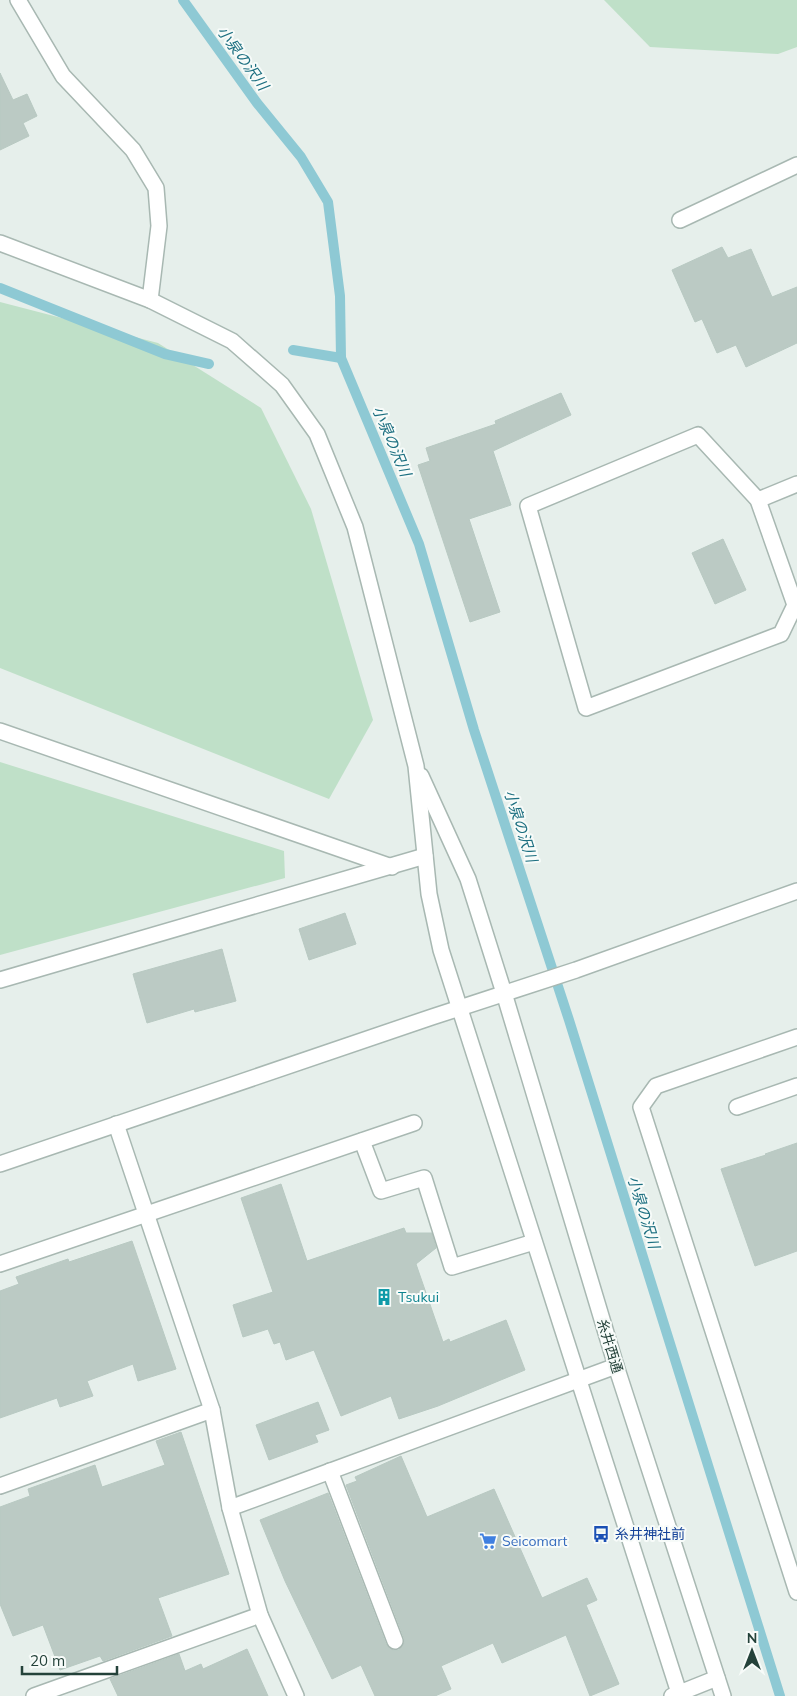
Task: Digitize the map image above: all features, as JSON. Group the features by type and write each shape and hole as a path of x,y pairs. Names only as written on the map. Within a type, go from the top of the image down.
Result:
{"street":[{"path":"18,0 63,76 133,150 156,188 159,226 150,300"},
{"path":"680,220 797,165"},
{"path":"0,243 150,300 232,341 282,385 316,434 355,527 416,766 429,894 441,950 579,1379 677,1695 716,1678"},
{"path":"698,435 758,500 795,605 781,634 586,708 528,506 698,435"},
{"path":"758,500 797,484"},
{"path":"0,731 392,866"},
{"name":"糸井西通","path":"416,766 468,879 616,1366 723,1696"},
{"path":"0,980 425,856"},
{"path":"0,1164 576,970 797,891"},
{"path":"797,1037 656,1086 641,1107 797,1592"},
{"path":"737,1107 797,1086"},
{"path":"0,1264 414,1123"},
{"path":"116,1124 212,1410 230,1508 260,1615 296,1696"},
{"path":"362,1141 381,1191 424,1178 452,1267 534,1242"},
{"path":"230,1508 616,1366"},
{"path":"0,1486 212,1410"},
{"path":"330,1471 395,1640"},
{"path":"34,1696 260,1615"}],"green space":[{"path":"604,0 797,0 797,47 778,54 650,47"},
{"path":"0,302 158,343 261,408 311,509 373,720 329,799 0,668"},
{"path":"0,762 284,851 285,878 0,955"}],"building":[{"path":"0,73 13,100 27,94 37,116 23,123 29,136 0,150"},
{"path":"722,247 728,258 751,249 772,297 797,287 797,343 746,367 736,345 717,353 702,319 695,322 672,270"},
{"path":"561,393 571,415 493,451 511,505 469,519 500,612 470,622 418,465 430,461 426,448 496,424 495,421"},
{"path":"723,539 746,590 715,604 692,553"},
{"path":"345,913 356,944 309,960 299,929"},
{"path":"222,949 236,1001 195,1012 194,1009 147,1023 133,974"},
{"path":"797,1143 797,1251 755,1266 721,1169"},
{"path":"281,1184 307,1261 404,1228 406,1233 432,1233 436,1248 416,1264 443,1342 449,1339 450,1342 506,1320 525,1370 438,1406 399,1419 391,1396 341,1416 314,1350 286,1360 280,1342 274,1344 268,1329 243,1337 233,1305 273,1292 241,1198"},
{"path":"132,1241 176,1369 138,1381 133,1364 87,1381 93,1396 60,1407 57,1398 0,1418 0,1291 19,1284 16,1277 68,1259 69,1262"},
{"path":"318,1402 329,1430 315,1435 318,1442 269,1460 256,1425"},
{"path":"181,1432 229,1574 158,1598 172,1636 103,1661 100,1656 60,1670 43,1625 13,1636 0,1604 0,1507 30,1496 28,1489 95,1465 102,1487 165,1465 156,1441"},
{"path":"401,1456 427,1517 494,1489 542,1598 587,1578 597,1600 586,1605 619,1684 590,1696 566,1635 502,1663 493,1643 441,1666 451,1689 435,1696 375,1696 361,1665 332,1679 285,1581 260,1520 328,1493 386,1644 393,1650 399,1650 404,1643 404,1638 346,1485 357,1481 355,1477"},
{"path":"247,1649 268,1696 118,1696 110,1679 179,1654 185,1671 201,1664 203,1669"}],"waterway":[{"name":"小泉の沢川","path":"183,0 257,103 301,157 328,202 340,296 341,358 419,544 474,730 569,1020 780,1696"},
{"path":"0,288 165,354 209,364"},
{"path":"293,350 341,358"}],"place":[{"name":"Tsukui","path":"384,1297"},
{"name":"糸井神社前","path":"601,1534"},
{"name":"Seicomart","path":"488,1541"}]}
